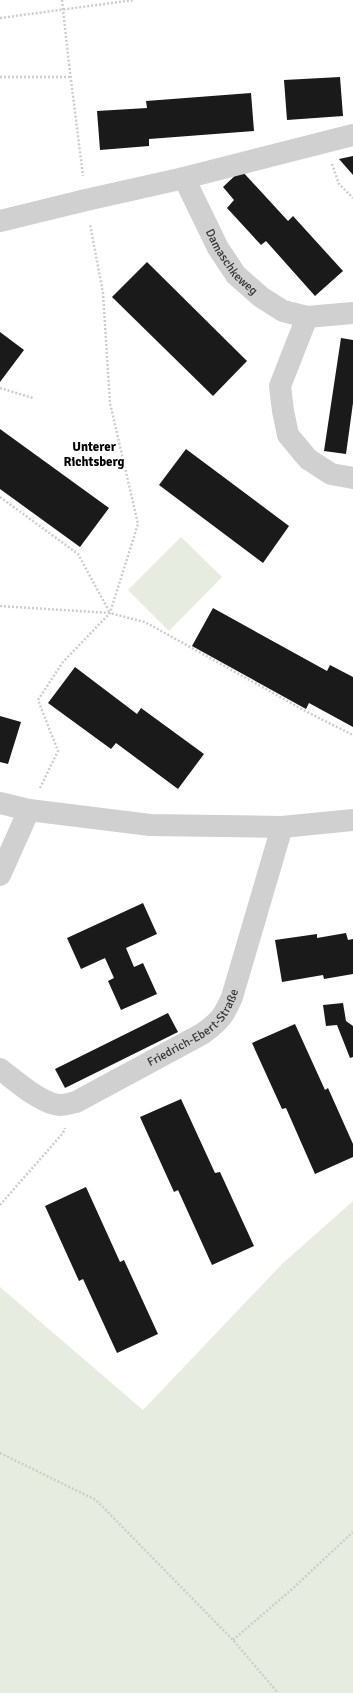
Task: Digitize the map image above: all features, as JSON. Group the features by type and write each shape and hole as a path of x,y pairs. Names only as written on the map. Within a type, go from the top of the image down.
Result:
{"street":[{"path":"0,221 184,178 353,135"},
{"name":"Damaschkeweg","path":"184,178 218,248 236,275 261,297 282,311 307,317"},
{"path":"353,313 307,317 280,386 288,435 308,459 331,474 353,478"},
{"path":"0,803 29,810 150,825 282,827 353,820"},
{"path":"0,875 29,810"},
{"name":"Friedrich-Ebert-Straße","path":"0,1069 49,1102 60,1105 76,1102 202,1034 217,1023 226,1011 232,996 282,827"}],"path":[{"path":"29,810 58,751 38,700 63,662 110,613 138,524 110,403 103,294 86,200 70,77 62,0"},
{"path":"0,18 134,0"},
{"path":"0,77 70,77"},
{"path":"326,142 339,184 353,198"},
{"path":"0,388 33,398"},
{"path":"0,497 78,554 110,613"},
{"path":"0,606 110,613 145,622 308,713 353,735"},
{"path":"0,1205 63,1133 76,1102"},
{"path":"0,1453 96,1500 233,1640 278,1693"},
{"path":"233,1640 291,1590 353,1532"}],"shaded area":[{"path":"181,537 222,577 169,631 128,590"},
{"path":"353,1201 353,1693 0,1693 0,1287 143,1410 282,1264"}],"building":[{"path":"340,77 343,116 287,120 284,80"},
{"path":"251,93 254,131 149,139 149,146 100,150 97,111 147,108 146,101"},
{"path":"353,156 353,175 339,159"},
{"path":"241,170 288,221 293,216 343,271 315,296 266,241 261,245 227,208 234,200 223,187"},
{"path":"147,262 247,361 213,396 112,297"},
{"path":"0,332 24,350 0,382"},
{"path":"341,338 353,340 353,403 346,454 324,451"},
{"path":"0,429 109,508 80,547 0,489"},
{"path":"186,449 289,526 263,563 159,485"},
{"path":"213,608 327,671 330,665 353,677 353,727 309,703 306,709 192,646"},
{"path":"75,667 137,714 141,708 204,754 178,789 116,743 111,749 48,703"},
{"path":"0,716 21,722 8,764 0,762"},
{"path":"143,903 157,934 126,948 134,967 143,963 157,994 121,1010 108,981 114,978 105,958 81,969 67,938"},
{"path":"346,933 348,940 353,939 353,974 324,979 323,975 282,982 275,940 317,934 317,938"},
{"path":"343,1003 346,1021 353,1026 353,1057 350,1058 337,1025 326,1026 323,1005"},
{"path":"168,1013 178,1032 65,1088 55,1069"},
{"path":"295,1024 325,1090 328,1088 353,1144 353,1157 315,1174 286,1108 282,1109 252,1043"},
{"path":"181,1099 215,1173 220,1172 254,1246 212,1265 178,1190 174,1192 140,1117"},
{"path":"86,1187 120,1262 124,1260 158,1334 117,1353 83,1279 79,1281 45,1206"}],"district":[{"name":"Unterer Richtsberg","path":"94,454"}]}
